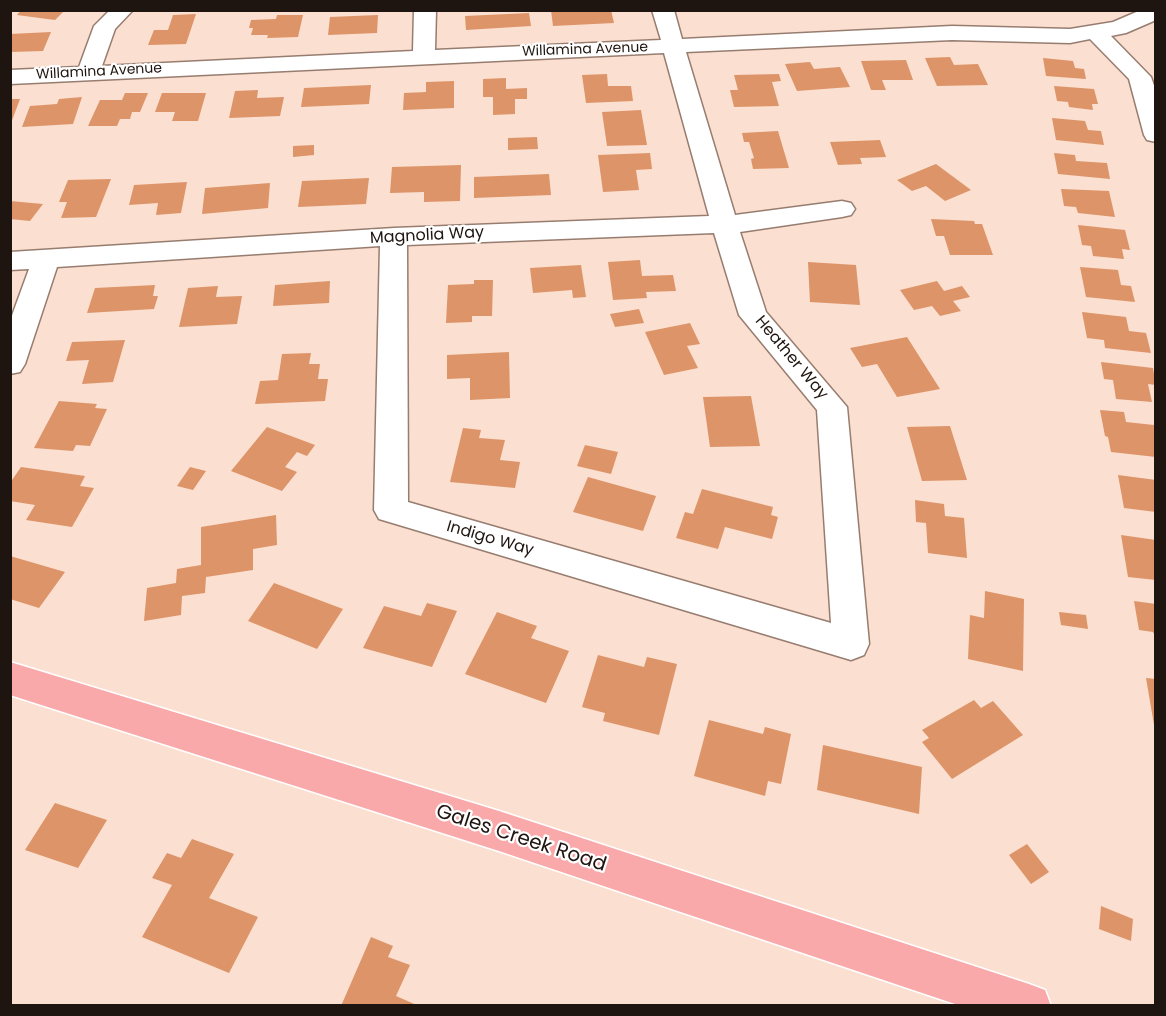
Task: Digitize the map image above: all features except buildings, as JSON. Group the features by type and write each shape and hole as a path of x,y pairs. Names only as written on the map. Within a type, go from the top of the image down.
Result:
{"main road":[{"name":"Gales Creek Road","path":"10,678 499,831 1029,1005"}],"street":[{"path":"88,73 105,26 123,10"},
{"path":"424,10 424,56"},
{"name":"Heather Way","path":"663,10 724,224 753,315 832,407 851,644"},
{"name":"Willamina Avenue","path":"10,77 952,33 1035,36 1096,33 1118,28 1155,12"},
{"path":"1096,33 1140,77 1155,135"},
{"name":"Magnolia Way","path":"10,261 394,237 748,223 842,209"},
{"name":"Indigo Way","path":"394,237 391,510 851,644"},
{"path":"10,364 46,260"}]}
